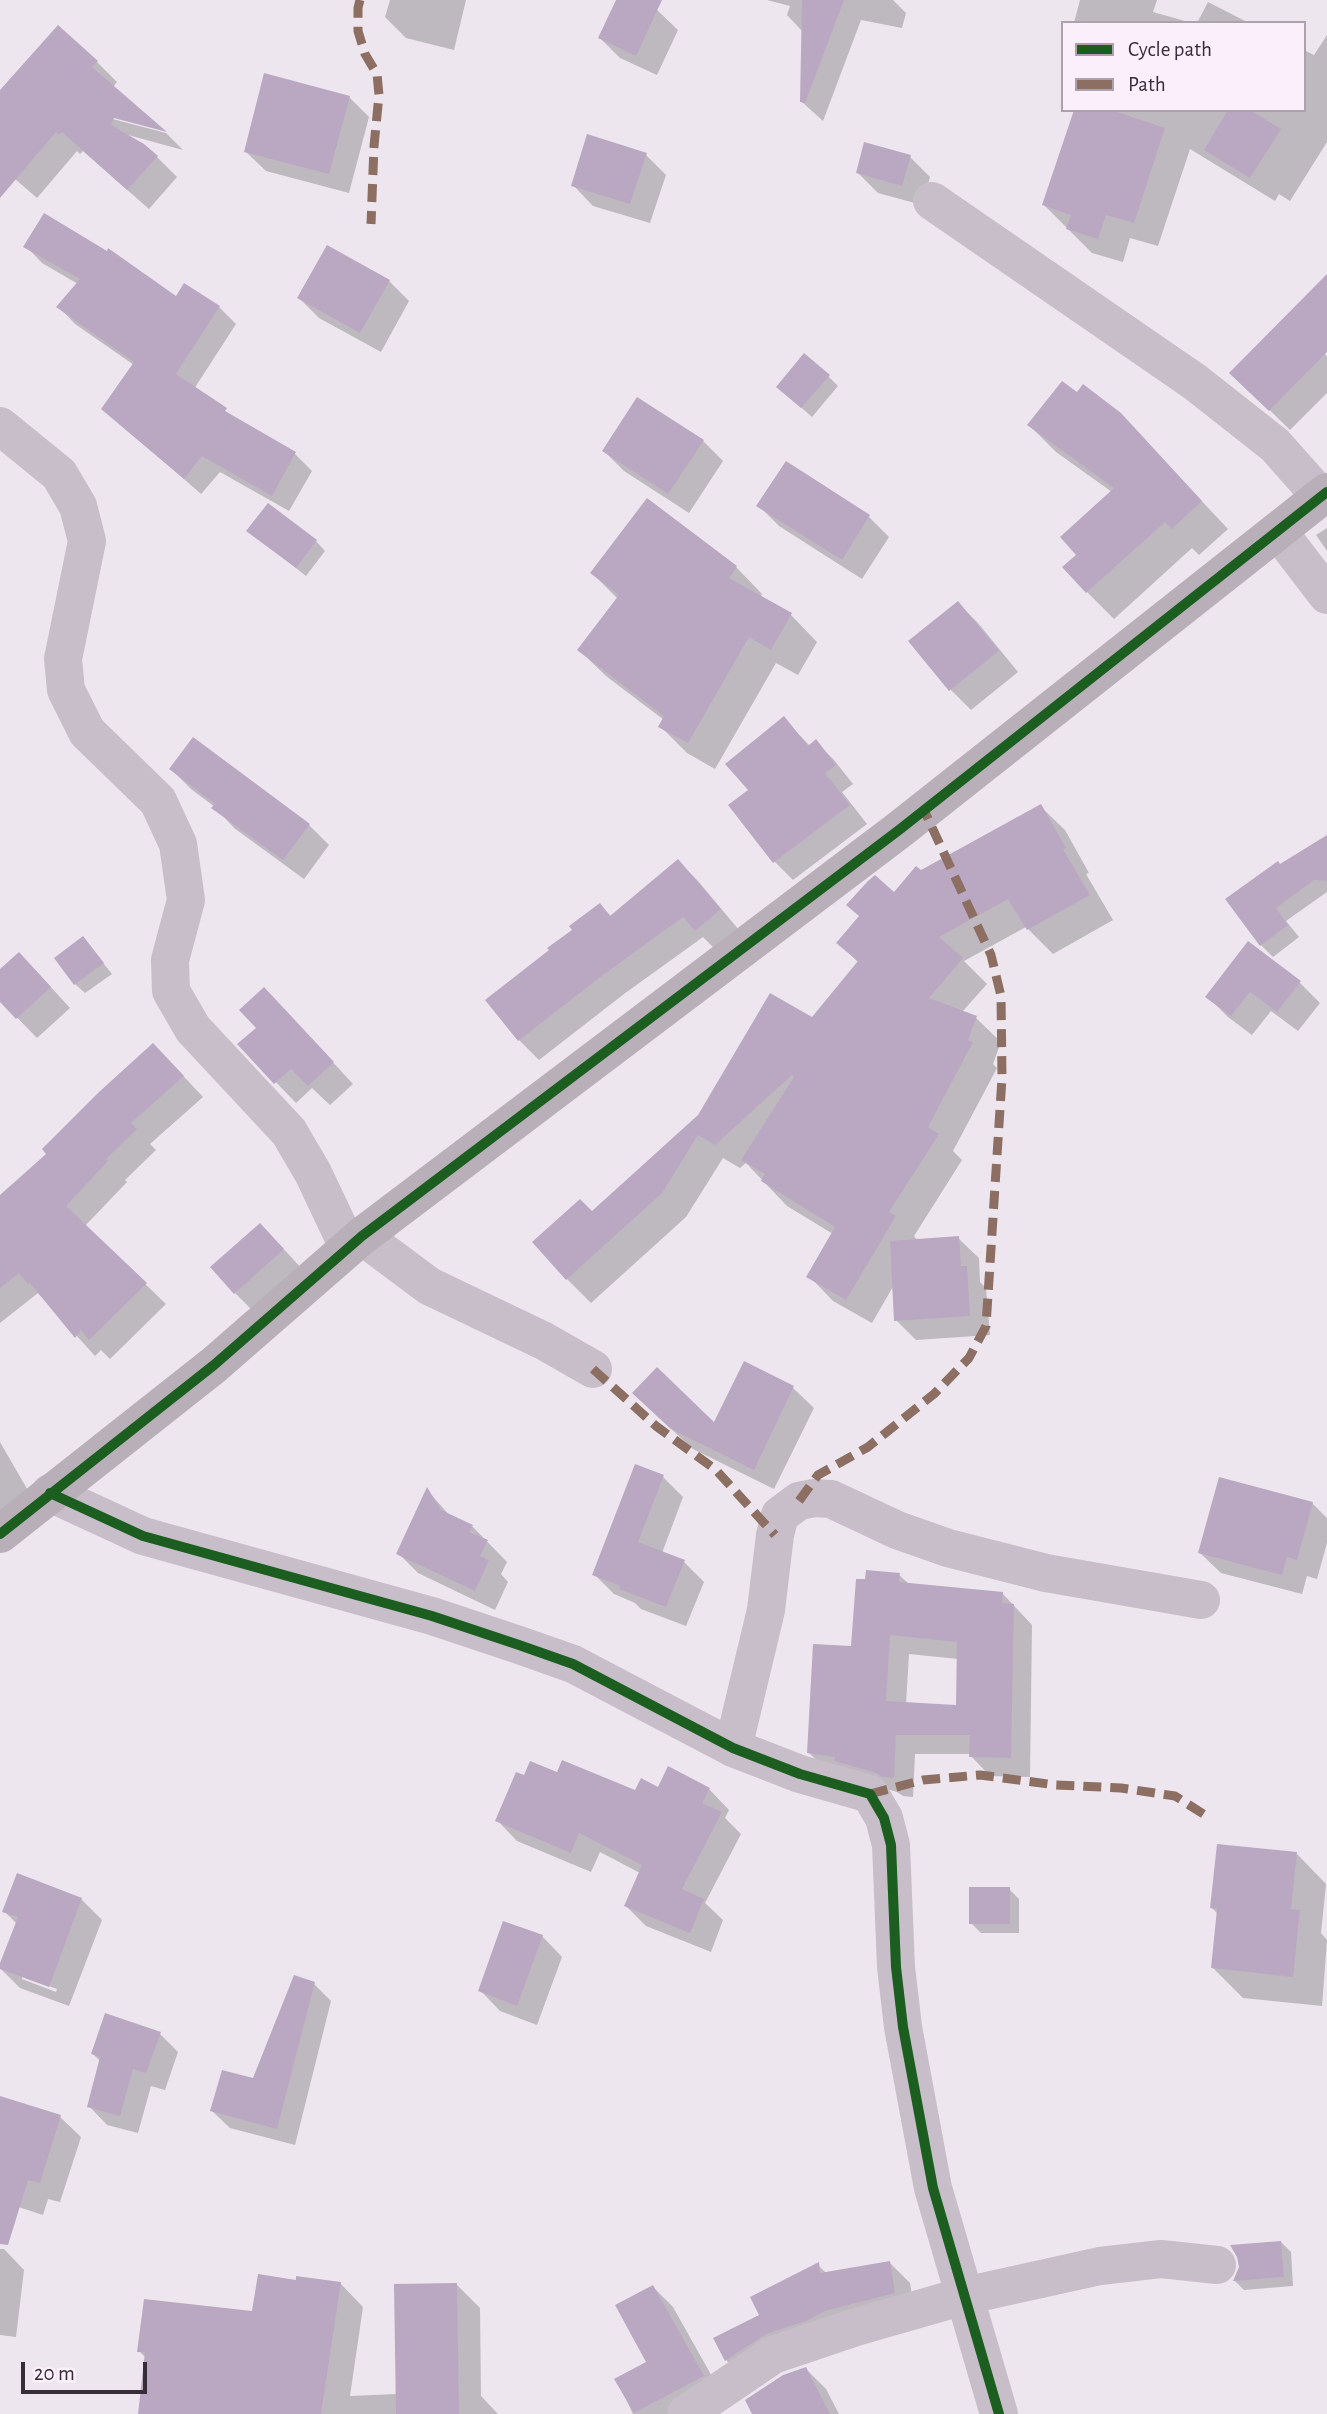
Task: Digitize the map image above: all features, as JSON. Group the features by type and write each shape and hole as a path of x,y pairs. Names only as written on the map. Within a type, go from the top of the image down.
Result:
{"street":[{"path":"0,1534 214,1365 355,1242 899,830 1324,495 1275,445 1195,383 932,201"},
{"path":"0,426 58,474 78,506 87,541 63,659 66,690 87,732 158,801 178,844 186,900 170,960 171,991 193,1029 289,1132 355,1242 429,1286 544,1341 593,1369"},
{"path":"1279,531 1327,596"},
{"path":"50,1493 143,1536 432,1616 573,1664 733,1748 800,1774 870,1794 884,1818 891,1845 903,2027 933,2188 999,2414"},
{"path":"733,1748 766,1610 780,1515 799,1501 831,1499 897,1531 948,1548 1046,1573 1201,1600"},
{"path":"686,2414 773,2355 856,2327 964,2296 1100,2266 1161,2259 1217,2265"}],"building":[{"path":"616,0 662,0 636,56 598,38"},
{"path":"802,0 844,0 805,103 800,102"},
{"path":"58,25 98,61 92,67 167,132 114,118 111,125 144,144 158,156 127,190 62,132 59,135 56,132 0,198 0,90"},
{"path":"264,73 350,96 329,174 244,152"},
{"path":"1073,112 1117,112 1165,128 1134,223 1106,215 1098,239 1066,229 1071,215 1042,205"},
{"path":"1227,112 1253,112 1281,129 1250,178 1204,150"},
{"path":"587,134 647,153 630,204 571,186"},
{"path":"864,142 911,155 902,186 856,173"},
{"path":"44,213 107,251 108,248 176,296 184,283 220,306 176,374 227,408 225,411 296,452 272,496 202,456 184,479 101,409 134,362 56,307 80,279 23,247"},
{"path":"327,245 390,280 360,333 297,298"},
{"path":"1327,274 1327,352 1269,411 1229,373"},
{"path":"804,353 830,375 801,408 776,387"},
{"path":"1062,381 1077,392 1083,384 1121,413 1202,501 1172,529 1165,522 1086,593 1062,567 1076,555 1060,537 1114,488 1027,425"},
{"path":"637,397 704,440 668,494 602,451"},
{"path":"786,461 870,515 842,560 756,506"},
{"path":"647,498 737,566 729,578 792,613 771,650 749,637 688,743 658,727 664,716 577,650 619,595 590,573"},
{"path":"268,503 317,540 296,568 246,531"},
{"path":"958,601 999,651 949,691 908,641"},
{"path":"784,716 808,746 816,739 836,765 825,773 850,805 773,863 728,805 748,790 725,764"},
{"path":"193,737 310,824 283,860 211,808 215,804 169,769"},
{"path":"1041,804 1090,895 1027,930 1008,899 939,937 963,958 929,998 977,1016 968,1040 973,1042 928,1127 939,1134 889,1212 896,1216 846,1300 806,1277 835,1227 761,1181 765,1174 741,1160 794,1077 792,1075 715,1145 698,1135 662,1193 566,1280 532,1242 580,1199 592,1211 698,1115 770,993 812,1017 858,961 836,943 859,916 846,905 868,881 875,875 894,892 916,866 921,870"},
{"path":"1327,835 1327,881 1314,880 1276,908 1288,925 1260,946 1225,899 1278,861 1280,864"},
{"path":"678,859 721,909 695,931 683,917 518,1041 485,1000 549,950 547,948 572,930 569,926 600,903 610,916"},
{"path":"83,936 104,963 74,985 54,958"},
{"path":"1248,941 1301,981 1277,1012 1250,992 1231,1016 1205,997"},
{"path":"19,952 51,987 16,1019 0,1002 0,969"},
{"path":"264,987 334,1062 308,1086 291,1069 274,1084 237,1044 256,1028 239,1010"},
{"path":"153,1043 184,1076 131,1123 137,1129 106,1159 108,1161 66,1206 147,1283 89,1340 81,1330 75,1338 19,1273 0,1288 0,1195 46,1154 42,1149"},
{"path":"260,1223 284,1249 234,1294 210,1267"},
{"path":"959,1236 961,1266 967,1266 970,1316 894,1321 890,1241"},
{"path":"744,1361 794,1386 754,1470 671,1429 632,1393 657,1367 714,1422"},
{"path":"635,1464 664,1475 638,1542 685,1560 666,1607 619,1589 620,1586 592,1575"},
{"path":"1219,1477 1313,1502 1297,1560 1287,1557 1282,1575 1198,1553"},
{"path":"427,1487 441,1510 473,1525 469,1532 488,1540 480,1556 489,1560 475,1591 396,1554"},
{"path":"866,1570 900,1573 899,1582 1003,1592 1002,1603 1014,1604 1011,1758 969,1757 970,1735 896,1735 894,1778 882,1777 834,1761 835,1757 807,1753 813,1644 851,1646 856,1579 865,1579","holes":["890,1635 957,1642 956,1705 886,1701"]},
{"path":"562,1760 635,1790 641,1778 658,1787 668,1766 710,1788 702,1803 722,1812 682,1889 704,1899 690,1933 624,1906 642,1865 579,1833 571,1853 495,1821 516,1772 524,1775 530,1761 557,1772"},
{"path":"1217,1844 1297,1852 1291,1909 1300,1910 1293,1977 1211,1968 1217,1909 1210,1908"},
{"path":"17,1873 82,1898 49,1987 0,1969 18,1917 2,1912"},
{"path":"969,1887 1010,1887 1010,1924 969,1924"},
{"path":"503,1921 543,1935 517,2006 478,1991"},
{"path":"294,1975 315,1982 277,2129 210,2111 222,2070 253,2078"},
{"path":"105,2013 161,2032 146,2073 133,2069 120,2116 87,2107 100,2057 91,2054"},
{"path":"0,2096 61,2115 40,2183 28,2180 8,2245 0,2244"},
{"path":"1281,2241 1284,2277 1233,2281 1239,2267 1230,2245"},
{"path":"890,2261 895,2293 825,2311 806,2321 766,2334 725,2361 713,2338 759,2315 750,2297 819,2262 820,2273"},
{"path":"258,2274 296,2280 296,2276 341,2282 321,2414 138,2414 145,2352 137,2352 144,2299 252,2311"},
{"path":"457,2283 459,2414 396,2414 394,2284"},
{"path":"653,2285 704,2376 634,2413 614,2379 646,2362 615,2305"},
{"path":"806,2367 830,2414 752,2414 745,2400 783,2375"}],"marked path":[{"path":"360,0 358,31 365,54 377,74 379,95 371,224"},
{"path":"799,1501 818,1475 868,1447 934,1394 969,1358 986,1326 1002,1078 1001,996 991,955 924,810"},
{"path":"593,1369 656,1426 716,1470 775,1535"},
{"path":"870,1794 923,1780 980,1775 1056,1785 1121,1788 1175,1796 1208,1817"}],"cycle path":[{"path":"0,1534 214,1365 362,1236 899,830 1327,492"},
{"path":"50,1493 143,1536 432,1616 573,1664 733,1748 800,1774 870,1794 884,1818 891,1845 896,1967 903,2027 933,2188 999,2414"}]}
